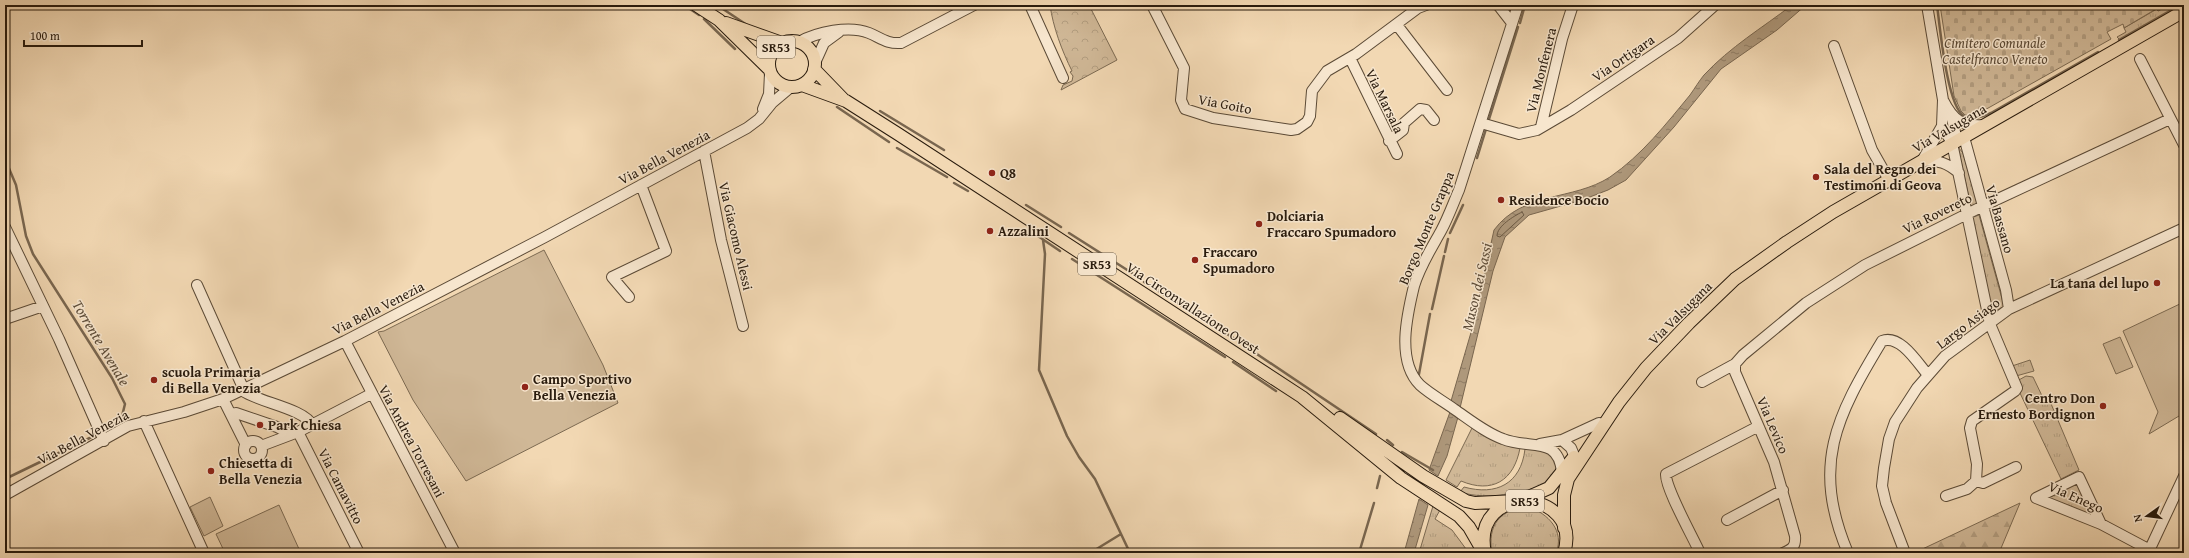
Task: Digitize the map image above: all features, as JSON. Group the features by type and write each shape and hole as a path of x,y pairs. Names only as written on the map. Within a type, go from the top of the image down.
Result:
{"main road":[{"name":"Via Circonvallazione Ovest","path":"696,5 719,20 770,71 778,83 796,86 846,102 1302,397 1343,420 1443,489 1466,501 1476,503 1531,501 1545,506 1557,515 1573,553"},
{"name":"Via Valsugana","path":"1518,501 1549,488 1599,423 1671,341 1735,279 1787,242 1889,180 2184,11"},
{"name":"Via Circonvallazione Ovest","path":"719,20 782,43 790,41 800,42 809,48 815,66 846,102"},
{"name":"SR53","path":"770,71 771,54 782,43"},
{"path":"796,86 808,81 815,66"},
{"name":"Via Circonvallazione Ovest","path":"1302,397 1391,470 1459,516 1469,527 1485,553"},
{"name":"Via Valsugana","path":"1565,533 1565,488 1572,473 1619,402"},
{"name":"Via Circonvallazione Ovest","path":"1485,553 1484,538 1489,521 1500,508 1518,501"},
{"path":"1564,553 1565,533"}],"street":[{"path":"800,42 826,31 865,32 887,43 901,43 974,5"},
{"name":"Via Goito","path":"1152,5 1183,65 1181,100 1183,107 1188,111 1243,123 1291,130 1297,129 1307,122 1310,116 1314,87 1332,68"},
{"name":"Via Marsala","path":"1332,68 1350,58 1397,25 1418,8 1426,5"},
{"path":"1498,5 1512,23"},
{"name":"Borgo Monte Grappa","path":"1518,5 1481,123 1453,204 1419,273 1411,302 1407,329 1406,357 1411,372 1419,384 1462,415 1504,440 1549,448 1559,457 1562,472"},
{"name":"Via Monfenera","path":"1481,123 1519,134 1541,128 1562,39 1573,5"},
{"name":"Via Ortigara","path":"1541,128 1571,110 1678,38 1716,5"},
{"path":"1927,5 1943,100 1942,126 1922,161 1942,161 1948,164 1959,174"},
{"path":"1029,7 1063,78"},
{"path":"1397,25 1447,90"},
{"path":"815,66 824,43 839,32"},
{"path":"1834,46 1872,150 1889,180"},
{"name":"Via Marsala","path":"1350,58 1389,141 1397,154"},
{"path":"2140,59 2184,145"},
{"name":"Via Bella Venezia","path":"755,122 767,102 770,71"},
{"name":"Via Bella Venezia","path":"5,495 128,426 184,412 223,399 344,341 704,151 755,122 772,103 796,86"},
{"path":"1943,100 1951,114 1958,140"},
{"path":"1389,141 1403,130 1404,123 1420,109 1426,110 1434,120"},
{"path":"1951,114 1963,124 1974,126 1985,125"},
{"name":"Via Rovereto","path":"1702,382 1735,368 1742,355 1776,326 1840,279 1966,214 2170,119"},
{"path":"1942,126 1958,140"},
{"name":"Via Bassano","path":"1958,140 1959,174 1966,214 1990,324 2017,388 2015,391 1970,423 1977,464 1976,481"},
{"name":"Via Bassano","path":"1958,140 1982,207 2006,290 2009,309"},
{"name":"Via Giacomo Alessi","path":"704,151 722,240 743,326"},
{"path":"629,297 612,277 666,251 641,185"},
{"path":"5,227 43,306 103,439"},
{"name":"Largo Asiago","path":"1905,553 1886,503 1882,486 1884,468 1888,439 1895,422 1909,398 1928,375 1946,356 2009,309 2184,228"},
{"path":"197,285 244,390 251,396 305,416 312,425"},
{"path":"5,319 43,306"},
{"path":"1848,553 1838,530 1830,485 1834,437 1842,412 1855,385 1882,341 1889,338 1897,341 1928,375"},
{"name":"Via Andrea Torresani","path":"344,341 455,553"},
{"name":"Via Levico","path":"1735,368 1758,427 1774,462 1783,490 1796,543 1793,548 1783,553"},
{"path":"261,446 298,432 372,394"},
{"path":"223,399 246,445 244,453 252,460 258,458 262,454 261,446"},
{"path":"231,415 236,413 277,427 286,432 287,436"},
{"path":"144,421 204,553"},
{"path":"1532,445 1562,440 1599,423"},
{"path":"1700,553 1665,479 1666,474 1758,427"},
{"name":"Via Camavitto","path":"298,432 359,553"},
{"path":"1562,440 1571,448 1575,455 1575,461 1566,475 1565,488"},
{"path":"246,445 252,441 261,446"},
{"path":"1946,496 1966,489 1976,481 1983,483 2016,467"},
{"path":"2149,551 2184,476"},
{"name":"Via Enego","path":"2101,524 2079,477 2036,498 2101,524 2149,551"},
{"path":"1727,520 1783,490"}],"green space":[{"path":"1050,5 1089,5 1117,60 1061,90 1063,85 1072,81 1073,76 1070,72 1072,71 1058,39"},
{"name":"Cimitero Comunale Castelfranco Veneto","path":"1940,5 2169,5 2158,11 2156,9 2124,28 2123,24 2107,32 2111,39 1974,116 1965,115 1961,111 1954,96"},
{"path":"2169,5 2184,6 2122,42 2117,37 2126,32 2124,28 2157,9 2158,11"},
{"path":"1958,147 1963,153 1977,203 1971,207"},
{"path":"1979,215 2004,306 1991,314 1971,218"},
{"path":"544,250 603,365 618,403 466,481 413,400 378,332 384,331"},
{"path":"2184,302 2184,413 2149,434 2158,412 2123,331"},
{"path":"2120,337 2133,367 2116,374 2103,344"},
{"path":"2030,360 2034,371 2016,376 2012,366"},
{"path":"2026,376 2033,377 2044,400 2049,399 2079,470 2061,479 2019,391 2017,381"},
{"path":"1473,426 1493,440 1520,448 1513,469 1500,482 1482,486 1472,485 1461,481 1457,487 1446,480"},
{"path":"1525,449 1542,450 1553,455 1558,466 1549,483 1517,493 1505,495 1482,496 1460,492 1464,487 1486,490 1505,484 1512,479 1518,471 1523,461"},
{"path":"2077,483 2094,518 2048,498 2049,496"},
{"path":"210,497 223,526 204,536 190,507"},
{"path":"2020,503 1999,553 1914,553"},
{"path":"279,505 299,549 291,553 225,553 216,534"},
{"path":"1433,506 1440,510 1435,519 1452,530 1469,553 1419,553"},
{"path":"1528,507 1548,518 1553,524 1558,537 1556,553 1492,553 1492,534 1498,520 1510,511"}],"water":[{"path":"1792,5 1806,5 1777,30 1721,69 1674,127 1626,180 1608,190 1582,200 1529,215 1505,237 1493,271 1460,408 1451,401 1472,329 1494,230 1506,218 1519,209 1534,202 1596,185 1622,168 1653,139 1690,95 1704,75 1724,55"},
{"path":"1450,412 1458,417 1447,456 1438,476 1429,470"},
{"path":"1419,499 1428,505 1414,553 1404,553"}],"waterway":[{"path":"684,5 699,15"},
{"path":"717,5 747,25"},
{"path":"1520,23 1525,5"},
{"path":"1937,5 1945,65 1953,98 1958,109 1964,116 1967,117 1978,118 1991,113 2098,52"},
{"path":"2119,40 2180,5"},
{"path":"704,19 735,49"},
{"path":"1489,119 1518,27"},
{"path":"837,107 889,142"},
{"path":"880,111 944,150"},
{"path":"1477,158 1486,129"},
{"path":"897,148 947,177"},
{"name":"Torrente Avenale","path":"5,159 16,185 26,236 33,254 112,378 125,404 121,420 102,431"},
{"path":"954,183 968,191"},
{"path":"1026,205 1061,227"},
{"path":"1450,233 1463,205"},
{"path":"1032,232 1060,251"},
{"path":"1069,233 1132,273"},
{"path":"1445,252 1448,239"},
{"path":"1043,240 1045,254 1039,370 1067,436 1079,457 1095,479 1130,553"},
{"path":"1432,309 1444,256"},
{"path":"1072,259 1225,357"},
{"path":"1144,282 1235,339"},
{"path":"1419,374 1430,314"},
{"path":"1245,346 1376,434"},
{"path":"1233,362 1276,391"},
{"name":"Torrente Avenale","path":"5,479 98,434"},
{"path":"1387,440 1393,445"},
{"path":"1402,452 1433,470"},
{"path":"1377,488 1380,476"},
{"path":"1359,553 1374,503"},
{"path":"1090,553 1121,534"}],"place":[{"name":"Q8","path":"992,173"},
{"name":"Sala del Regno dei Testimoni di Geova","path":"1816,177"},
{"name":"Residence Bocio","path":"1501,200"},
{"name":"Dolciaria Fraccaro Spumadoro","path":"1259,224"},
{"name":"Azzalini","path":"990,231"},
{"name":"Fraccaro Spumadoro","path":"1195,260"},
{"name":"La tana del lupo","path":"2157,283"},
{"name":"scuola Primaria di Bella Venezia","path":"154,380"},
{"name":"Campo Sportivo Bella Venezia","path":"525,387"},
{"name":"Centro Don Ernesto Bordignon","path":"2103,406"},
{"name":"Park Chiesa","path":"260,425"},
{"name":"Chiesetta di Bella Venezia","path":"211,471"}],"water label":[{"name":"Muson dei Sassi","path":"1477,287"}]}
